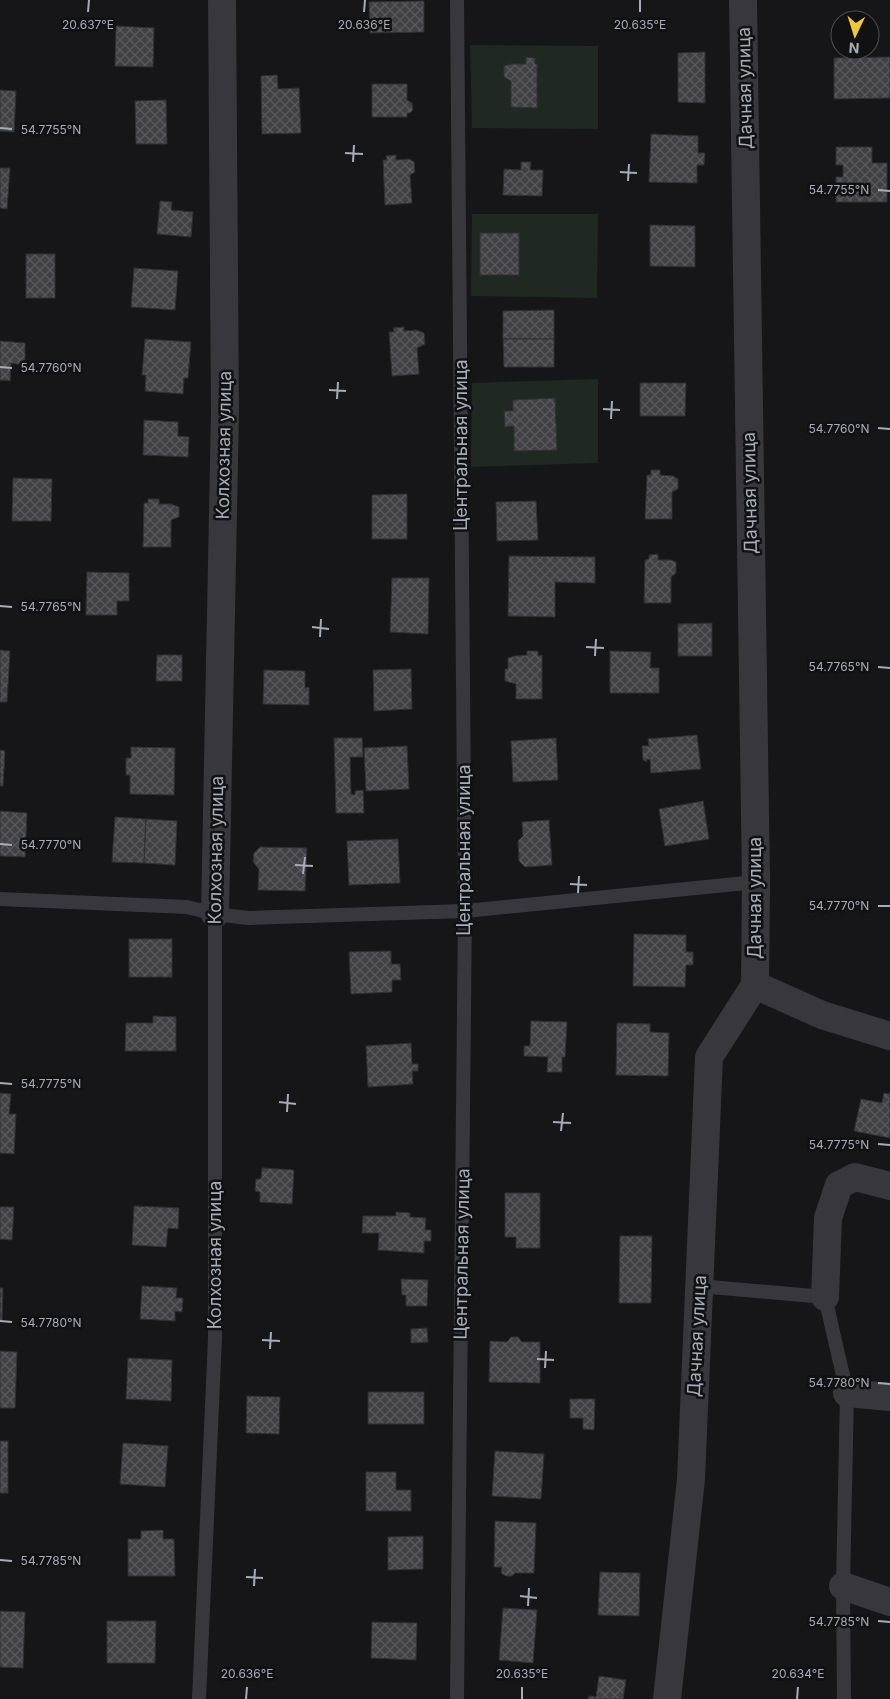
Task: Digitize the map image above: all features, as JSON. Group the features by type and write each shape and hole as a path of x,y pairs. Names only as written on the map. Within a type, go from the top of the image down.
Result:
{"street":[{"name":"Колхозная улица","path":"215,914 225,411 222,0"},
{"name":"Дачная улица","path":"667,1699 690,1479 709,1056 755,985 756,882 743,0"},
{"path":"755,985 822,1015 890,1036"},
{"path":"825,1296 828,1218 839,1185 855,1177 890,1186"},
{"path":"847,1393 890,1397"},
{"path":"842,1586 890,1602"}],"lane":[{"name":"Центральная улица","path":"457,0 465,911 457,1699"},
{"path":"0,898 187,907 215,914 248,918 465,911 756,882"},
{"name":"Колхозная улица","path":"199,1699 215,1338 215,914"},
{"path":"699,1286 825,1296 847,1393 842,1586 844,1699"}],"shaded area":[{"path":"470,45 598,46 598,129 472,128"},
{"path":"472,214 598,214 597,298 471,296"},
{"path":"598,379 598,463 471,467 472,383"}],"building":[{"path":"424,1 424,32 370,33 369,2"},
{"path":"116,26 154,28 153,67 115,66"},
{"path":"705,52 705,103 678,102 678,53"},
{"path":"526,57 535,58 535,64 537,64 537,108 511,107 511,81 504,77 504,66 526,64"},
{"path":"880,57 890,57 890,98 834,99 834,60 880,60"},
{"path":"277,75 278,89 299,88 301,133 262,134 261,76"},
{"path":"372,84 407,84 407,100 412,103 413,110 407,113 407,117 372,117"},
{"path":"0,90 16,91 14,132 0,131"},
{"path":"166,100 167,144 136,144 135,101"},
{"path":"651,134 698,136 698,153 705,153 704,165 697,165 697,183 649,182"},
{"path":"836,147 872,147 872,163 887,163 887,202 836,202 836,177 843,177 843,165 836,165"},
{"path":"396,155 396,160 409,159 414,162 415,172 410,175 412,203 385,205 383,160 387,160 386,156"},
{"path":"521,162 531,162 530,170 543,170 542,196 503,195 504,169 521,170"},
{"path":"0,168 10,168 7,209 0,208"},
{"path":"160,201 172,202 171,210 193,212 191,237 157,234"},
{"path":"650,225 695,226 695,267 650,266"},
{"path":"480,233 519,233 519,275 480,275"},
{"path":"26,254 55,254 55,298 26,298"},
{"path":"134,268 178,271 175,310 131,307"},
{"path":"554,310 554,339 503,339 503,311"},
{"path":"404,327 404,331 416,330 424,333 425,344 417,348 419,374 392,376 389,332 394,332 393,328"},
{"path":"145,339 191,342 188,378 184,378 183,394 145,391 146,375 142,375"},
{"path":"503,339 554,339 554,367 504,367"},
{"path":"0,341 25,343 25,365 11,363 10,381 0,380"},
{"path":"640,383 686,383 685,416 640,416"},
{"path":"555,398 557,450 514,451 514,426 505,427 504,411 513,411 513,400"},
{"path":"144,420 178,422 178,436 189,437 188,457 143,455"},
{"path":"651,470 660,470 660,475 673,476 678,479 678,489 672,492 672,519 645,519 647,475 651,475"},
{"path":"13,478 52,479 51,521 12,521"},
{"path":"407,494 407,539 372,539 372,495"},
{"path":"148,499 159,499 159,504 171,504 179,507 179,517 171,520 171,547 143,547 144,503 148,503"},
{"path":"536,501 538,540 497,541 496,502"},
{"path":"658,554 658,560 676,562 676,573 671,577 671,603 644,603 645,560 649,559 649,555"},
{"path":"509,556 595,557 595,583 555,582 555,617 508,616"},
{"path":"87,572 129,573 129,601 117,601 117,615 86,615"},
{"path":"392,578 429,578 428,634 390,632"},
{"path":"712,623 712,656 678,656 678,624"},
{"path":"0,650 10,651 7,702 0,702"},
{"path":"527,651 538,651 538,656 542,655 542,699 516,699 516,684 505,681 505,669 508,669 508,658 527,655"},
{"path":"610,651 651,652 650,668 659,668 659,693 610,693"},
{"path":"157,655 182,655 182,681 156,681"},
{"path":"411,669 412,709 374,711 373,670"},
{"path":"264,670 305,671 305,688 309,687 309,705 263,704"},
{"path":"697,735 701,769 651,773 650,759 646,760 647,762 643,760 642,746 649,746 648,739"},
{"path":"334,738 362,738 363,757 350,757 351,794 355,795 355,791 363,790 364,813 336,813"},
{"path":"556,738 558,780 513,782 511,741"},
{"path":"407,746 409,789 366,791 364,748"},
{"path":"131,747 175,748 174,795 130,794 130,775 126,775 126,758 131,758"},
{"path":"0,750 5,751 3,786 0,786"},
{"path":"703,801 709,839 665,846 659,809"},
{"path":"0,811 27,813 25,857 0,856"},
{"path":"115,817 146,819 144,863 112,862"},
{"path":"146,819 177,821 175,865 144,863"},
{"path":"549,820 552,865 525,867 519,861 518,841 523,836 522,822"},
{"path":"398,839 400,883 349,885 347,841"},
{"path":"260,847 307,848 305,891 258,890 259,869 253,862 254,853"},
{"path":"634,934 686,935 686,952 693,952 693,965 686,965 685,987 633,986"},
{"path":"129,939 172,939 172,977 129,977"},
{"path":"391,951 391,964 400,964 401,980 392,980 392,992 351,994 349,952"},
{"path":"153,1016 176,1017 176,1051 125,1051 126,1023 153,1023"},
{"path":"531,1021 567,1022 562,1072 547,1072 548,1057 524,1056 524,1046 530,1046"},
{"path":"617,1023 650,1024 650,1032 669,1033 668,1076 616,1075"},
{"path":"411,1043 412,1064 418,1064 418,1071 412,1071 413,1084 368,1087 366,1046"},
{"path":"890,1091 890,1138 854,1131 861,1099 882,1103 884,1093 889,1094"},
{"path":"0,1093 11,1094 9,1114 16,1114 14,1154 0,1153"},
{"path":"262,1168 294,1170 292,1204 260,1202 260,1192 255,1191 256,1179 261,1179"},
{"path":"505,1193 540,1193 540,1248 516,1248 516,1237 505,1237"},
{"path":"134,1206 179,1208 178,1229 168,1228 166,1247 132,1245"},
{"path":"0,1207 14,1207 12,1240 0,1239"},
{"path":"396,1212 410,1213 410,1217 426,1218 425,1230 431,1230 431,1241 424,1241 424,1253 378,1250 379,1233 362,1233 363,1216 396,1216"},
{"path":"620,1236 652,1236 651,1303 619,1303"},
{"path":"401,1279 428,1280 427,1306 406,1306 406,1295 402,1295"},
{"path":"142,1286 177,1288 176,1298 183,1298 182,1312 175,1311 175,1321 140,1319"},
{"path":"0,1288 3,1288 2,1321 0,1321"},
{"path":"427,1328 428,1342 411,1343 411,1329"},
{"path":"511,1337 518,1337 522,1342 540,1342 540,1383 489,1382 490,1341 507,1342"},
{"path":"0,1351 17,1352 15,1408 0,1408"},
{"path":"128,1358 172,1360 171,1401 126,1399"},
{"path":"368,1392 424,1392 424,1424 368,1424"},
{"path":"247,1396 280,1397 279,1434 246,1433"},
{"path":"570,1399 595,1399 594,1430 583,1429 583,1418 570,1418"},
{"path":"0,1441 8,1441 8,1493 0,1493"},
{"path":"123,1443 168,1446 165,1487 120,1484"},
{"path":"495,1451 544,1454 541,1499 492,1496"},
{"path":"366,1472 396,1472 396,1490 411,1490 411,1511 366,1511"},
{"path":"495,1521 536,1523 534,1573 515,1573 512,1576 506,1576 501,1573 502,1567 494,1567"},
{"path":"163,1530 163,1539 174,1539 175,1576 128,1576 128,1539 141,1539 141,1531"},
{"path":"423,1536 423,1569 388,1570 388,1537"},
{"path":"600,1572 640,1573 639,1616 598,1615"},
{"path":"503,1608 537,1610 533,1663 499,1660"},
{"path":"0,1611 25,1612 23,1668 0,1667"},
{"path":"107,1621 156,1621 155,1663 107,1663"},
{"path":"372,1622 417,1623 416,1660 371,1658"},
{"path":"599,1676 626,1680 623,1699 588,1699 589,1696 596,1697"}]}
